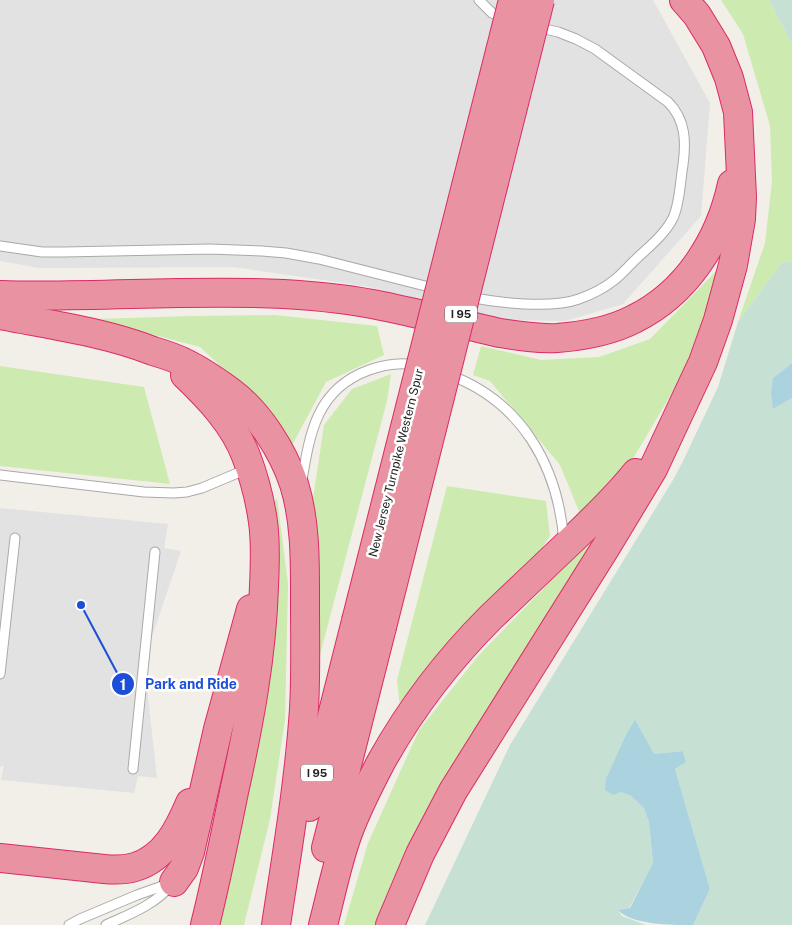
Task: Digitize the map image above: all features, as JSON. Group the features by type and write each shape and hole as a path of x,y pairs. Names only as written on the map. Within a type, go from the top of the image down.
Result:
{"highway":[{"name":"New Jersey Turnpike Western Spur","path":"277,925 369,624 540,0"},
{"path":"390,925 420,854 454,791 653,468 703,362 718,320 733,265 740,229 742,204 738,112 730,78 716,46 697,15 684,0"},
{"name":"New Jersey Turnpike Western Spur","path":"306,925 369,624 516,14"},
{"path":"0,295 285,294 380,306 519,336 556,338 576,336 634,320 662,302 687,277 698,264 717,231 729,198 740,151"},
{"path":"0,315 101,335 138,345 193,367 245,404 274,443 289,471 298,501 303,534 305,574 304,708 296,792 277,925"},
{"path":"154,351 177,367 212,402 235,435 246,455 260,504 263,522 266,556 264,600 252,703 224,843 205,925"},
{"path":"323,925 354,816 370,781 404,723 429,687 455,655 490,618 626,486 683,402"},
{"path":"174,882 184,868 190,852 218,729 251,609 265,570"},
{"path":"0,858 104,870 134,868 144,864 167,846 179,828 218,729"}],"lane":[{"path":"456,295 508,303 544,304 577,300 602,288 613,281 655,242 673,218 685,150 685,136 679,116 668,102 595,50 576,39 516,14 492,13 479,0"},
{"path":"0,246 42,252 186,249 286,253 319,259 447,292"},
{"path":"298,501 314,424 328,399 338,387 362,373 388,365 401,363 425,367"},
{"path":"440,371 484,392 512,416 532,441 546,464 551,477 563,524 564,547"},
{"path":"0,475 144,492 174,493 202,488 250,468"},
{"path":"0,674 14,538"},
{"path":"133,769 155,552"},
{"path":"68,925 174,882"},
{"path":"106,925 143,908 168,890 174,882"}],"green space":[{"path":"721,0 769,0 792,44 792,263 783,261 738,322 765,243 772,181 770,126 743,34"},
{"path":"769,0 792,0 792,44"},
{"path":"783,261 792,263 792,363 773,378 773,409 792,398 792,925 693,925 710,889 675,769 686,762 683,751 654,754 621,792 631,796 644,808 649,823 653,864 629,908 618,910 622,916 646,925 425,925 510,745 683,461 718,387 738,322"},
{"path":"722,265 682,376 631,462 581,516 560,465 490,381 473,375 481,346 541,360 599,357 650,339"},
{"path":"275,315 377,326 384,355 326,382 291,447 259,402 200,347 93,319 192,316"},
{"path":"0,366 144,387 170,484 0,466"},
{"path":"391,374 387,401 312,685 311,512 324,425 352,389"},
{"path":"447,486 546,501 550,536 532,563 400,708 397,680"},
{"path":"277,498 288,584 285,720 270,819 244,925 214,925 270,508"},
{"path":"602,536 382,925 344,925 368,843 419,730 478,656 544,588 582,539"}],"shaded area":[{"path":"0,0 653,0 710,103 701,216 623,304 565,321 502,320 364,286 233,267 39,268 0,261"},
{"path":"0,508 168,524 164,548 181,551 144,660 157,778 138,776 134,793 1,780 4,765 0,767"}],"water":[{"path":"792,363 792,398 773,409 771,393 773,378"},
{"path":"635,720 654,754 683,751 686,762 675,769 710,889 693,925 642,921 624,915 618,910 630,908 653,863 649,823 644,808 631,796 621,792 613,795 605,790 606,779"}],"place":[{"name":"Park and Ride","path":"81,605"}]}
